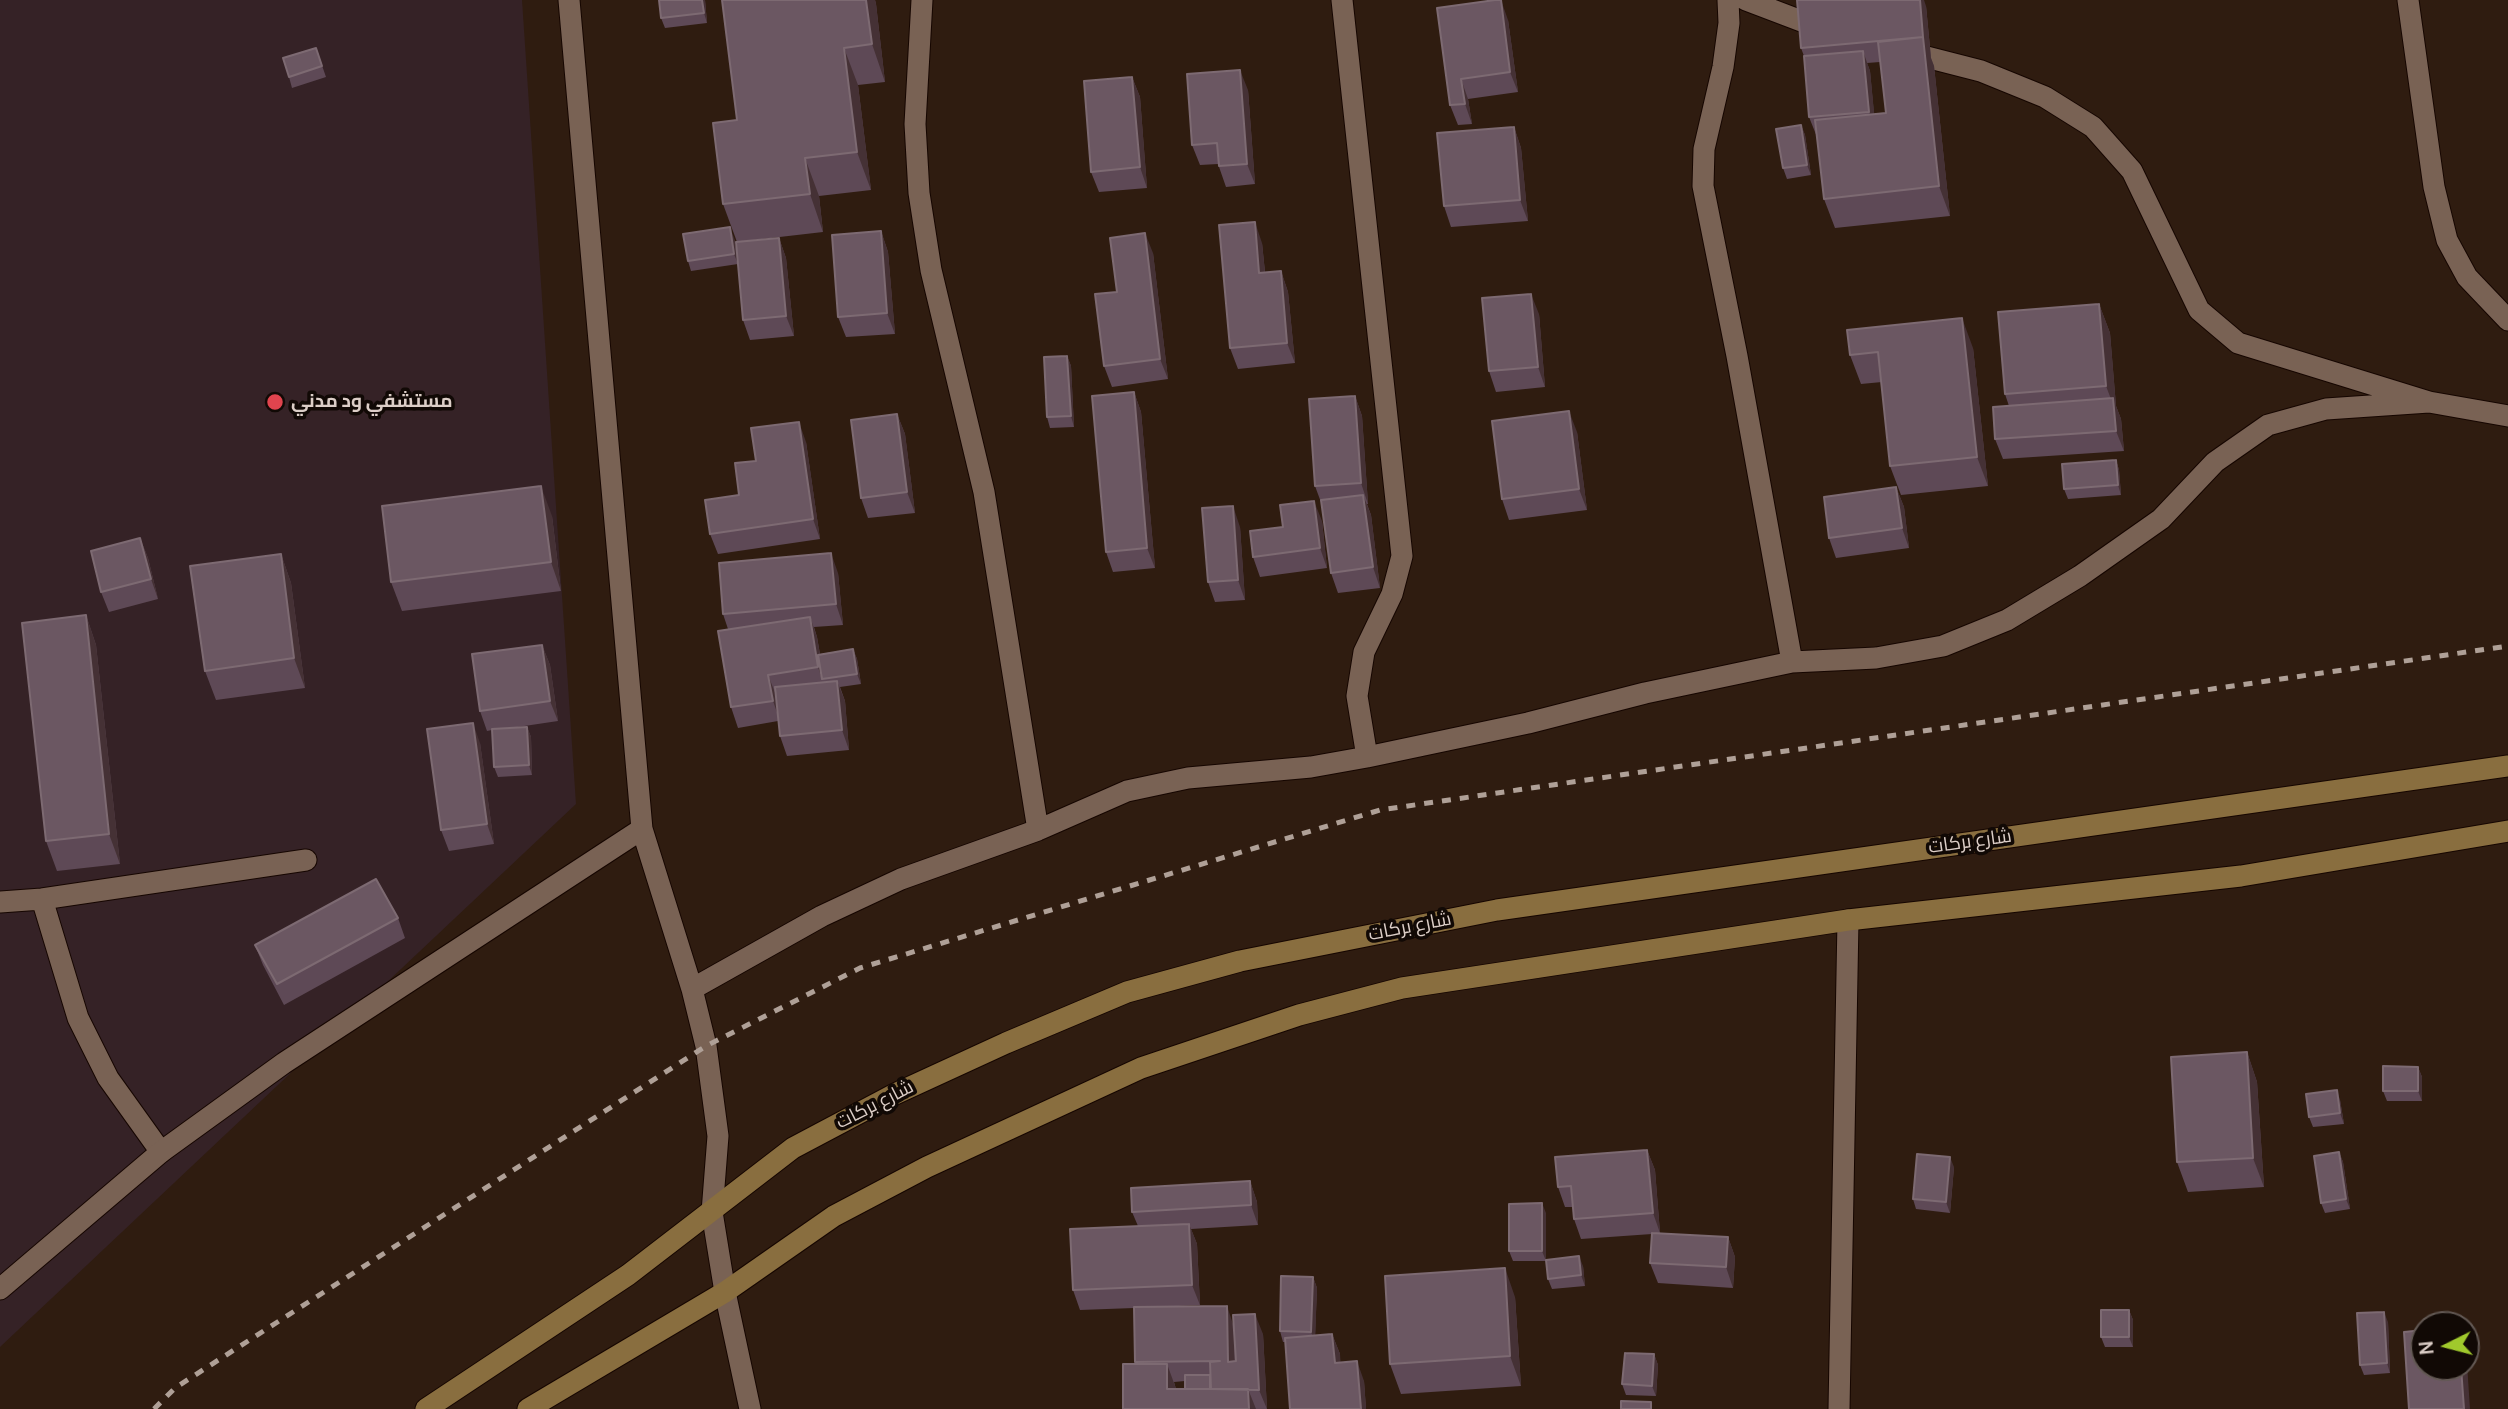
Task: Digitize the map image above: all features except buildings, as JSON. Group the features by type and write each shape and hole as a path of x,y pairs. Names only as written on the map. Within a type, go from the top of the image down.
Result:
{"main road":[{"name":"شارع بركات","path":"426,1409 628,1275 793,1148 895,1094 1127,992 1240,961 1497,910 2508,766"},
{"path":"528,1409 725,1292 834,1216 927,1167 1141,1068 1299,1015 1402,988 1848,920 2241,876 2508,831"}],"street":[{"path":"569,0 642,829 692,989 706,1045 718,1136 712,1212 725,1292 750,1409"},
{"path":"922,0 915,124 919,193 931,270 984,492 1038,830"},
{"path":"1342,0 1402,556 1392,594 1364,652 1357,696 1367,757"},
{"path":"1728,0 1729,23 1725,56 1704,149 1703,186 1737,356 1792,662"},
{"path":"1746,0 1847,36"},
{"path":"2408,0 2434,187 2447,240 2467,277 2508,320"},
{"path":"1888,47 1981,71 2045,97 2093,127 2132,171 2199,310 2238,343 2429,402 2508,416"},
{"path":"692,989 822,916 890,885 1038,830 1127,791 1188,778 1311,767 1367,757 1792,662 1876,658 1943,646 2007,620 2080,576 2161,519 2215,462 2268,425 2326,408 2429,402"},
{"path":"0,1289 161,1152 284,1063 642,829"},
{"path":"0,902 43,899 306,860"},
{"path":"43,899 78,1018 108,1077 161,1152"},
{"path":"1839,1409 1848,920"}],"shaded area":[{"name":"مستشفي ود مدني","path":"0,0 522,0 576,804 0,1347"}],"railway":[{"path":"154,1409 175,1388 706,1046 860,968 1380,810 2508,646"}],"place":[{"name":"مستشفي ود مدني","path":"275,402"}]}
